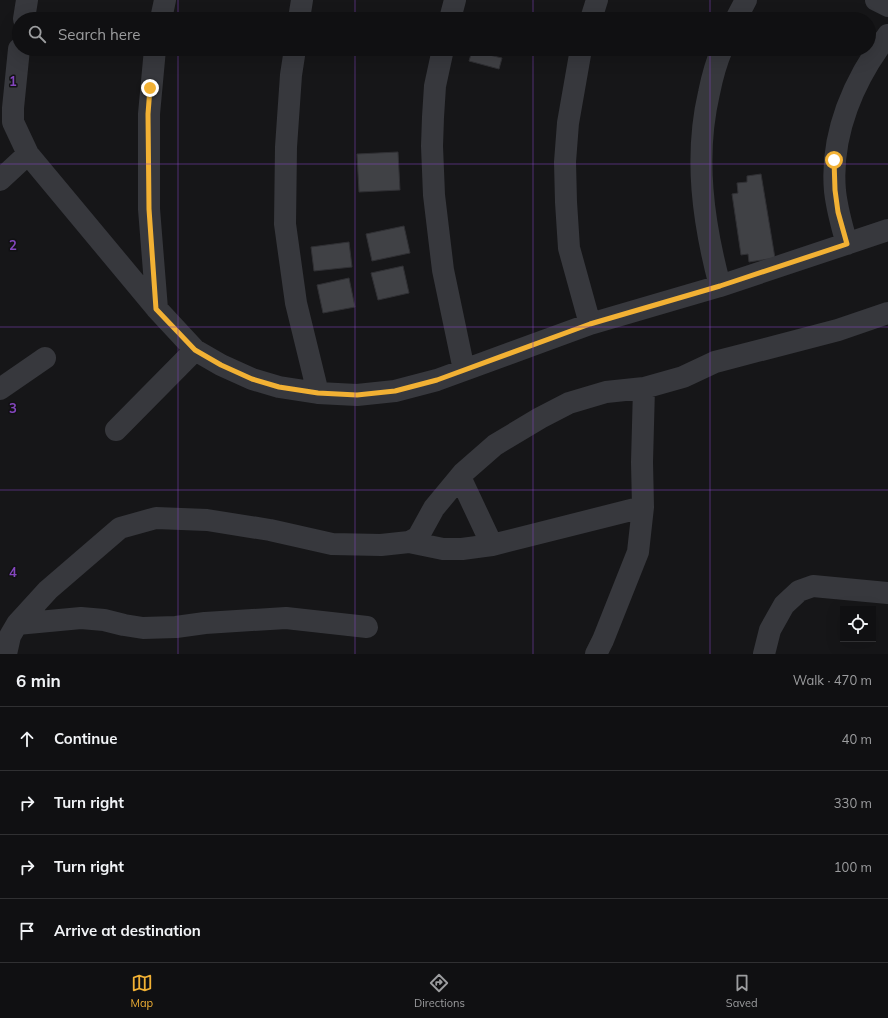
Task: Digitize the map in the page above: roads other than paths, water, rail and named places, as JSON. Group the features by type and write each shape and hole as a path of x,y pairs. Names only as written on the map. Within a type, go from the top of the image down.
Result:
{"street":[{"path":"25,12 27,0"},
{"path":"162,12 165,0"},
{"path":"300,12 302,0"},
{"path":"452,12 455,0"},
{"path":"593,12 597,0"},
{"path":"740,12 746,0"},
{"path":"876,0 888,6"},
{"path":"876,53 888,35"},
{"path":"18,56 13,122 28,154 156,309 195,350 221,365 252,379 279,387 318,393 357,395 395,391 437,380 590,324 720,286 888,230"},
{"path":"153,56 148,114 149,209 156,309"},
{"path":"294,56 291,75 286,147 286,224 296,303 318,393"},
{"path":"441,56 435,86 433,117 432,146 434,195 443,270 464,370"},
{"path":"580,56 568,123 565,162 566,202 569,248 590,324"},
{"path":"720,56 711,84 705,111 701,168 702,200 707,230 720,286"},
{"path":"847,244 838,212 835,190 834,160 838,136 846,108 855,87 874,56"},
{"path":"0,180 28,154"},
{"path":"409,542 418,537 434,508 460,477 496,445 540,418 570,403 606,392 644,388 683,376 715,362 838,330 888,313"},
{"path":"116,430 195,350"},
{"path":"0,389 45,358"},
{"path":"596,654 638,552 643,507 642,462 644,388"},
{"path":"460,477 492,545"},
{"path":"6,654 10,636 17,624 48,590 73,570 98,545 120,528 156,518 207,520 270,530 332,544 381,545 409,542 443,548 462,549 492,545 643,507"},
{"path":"764,654 770,630 784,605 799,591 813,586 888,593"},
{"path":"17,624 82,618 104,620 124,626 143,628 176,627 205,623 286,618 367,627"}]}
